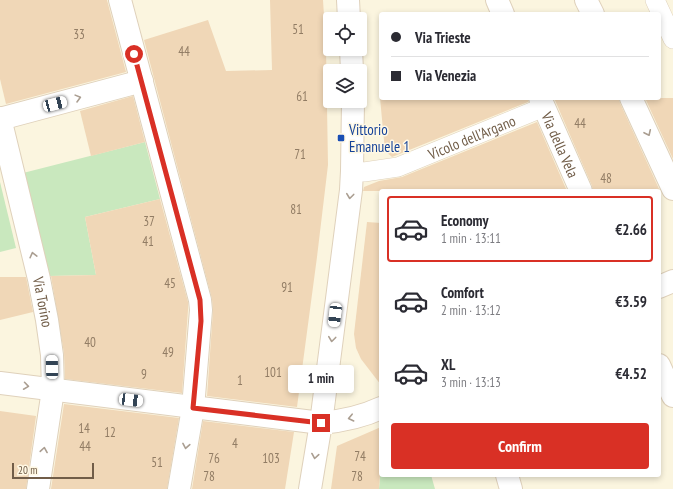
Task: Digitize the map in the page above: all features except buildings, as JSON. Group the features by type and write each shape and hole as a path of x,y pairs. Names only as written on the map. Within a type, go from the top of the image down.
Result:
{"street":[{"path":"120,0 200,300 201,321 193,408 179,489"},
{"path":"348,0 349,12"},
{"path":"497,0 502,12"},
{"path":"586,0 592,12"},
{"path":"656,0 673,38"},
{"path":"0,119 142,81"},
{"path":"632,100 673,189"},
{"name":"Vicolo dell'Argano","path":"352,171 364,172 398,167 542,102"},
{"name":"Via della Vela","path":"542,102 581,189"},
{"path":"310,489 321,423 352,171 353,108"},
{"name":"Via Torino","path":"0,119 47,320 52,355 53,390 38,489"},
{"path":"661,286 673,281"},
{"path":"661,369 673,396"},
{"path":"0,383 321,423 369,414 379,409"},
{"path":"508,477 511,489"}],"green space":[{"path":"145,142 160,199 85,217 96,275 49,276 23,173"},
{"path":"0,182 16,248 0,252"},
{"path":"380,477 432,477 435,489 379,489"}],"place":[{"name":"Vittorio Emanuele 1","path":"341,138"}],"route":[{"path":"134,54 200,300 201,321 193,408 321,423"}]}
